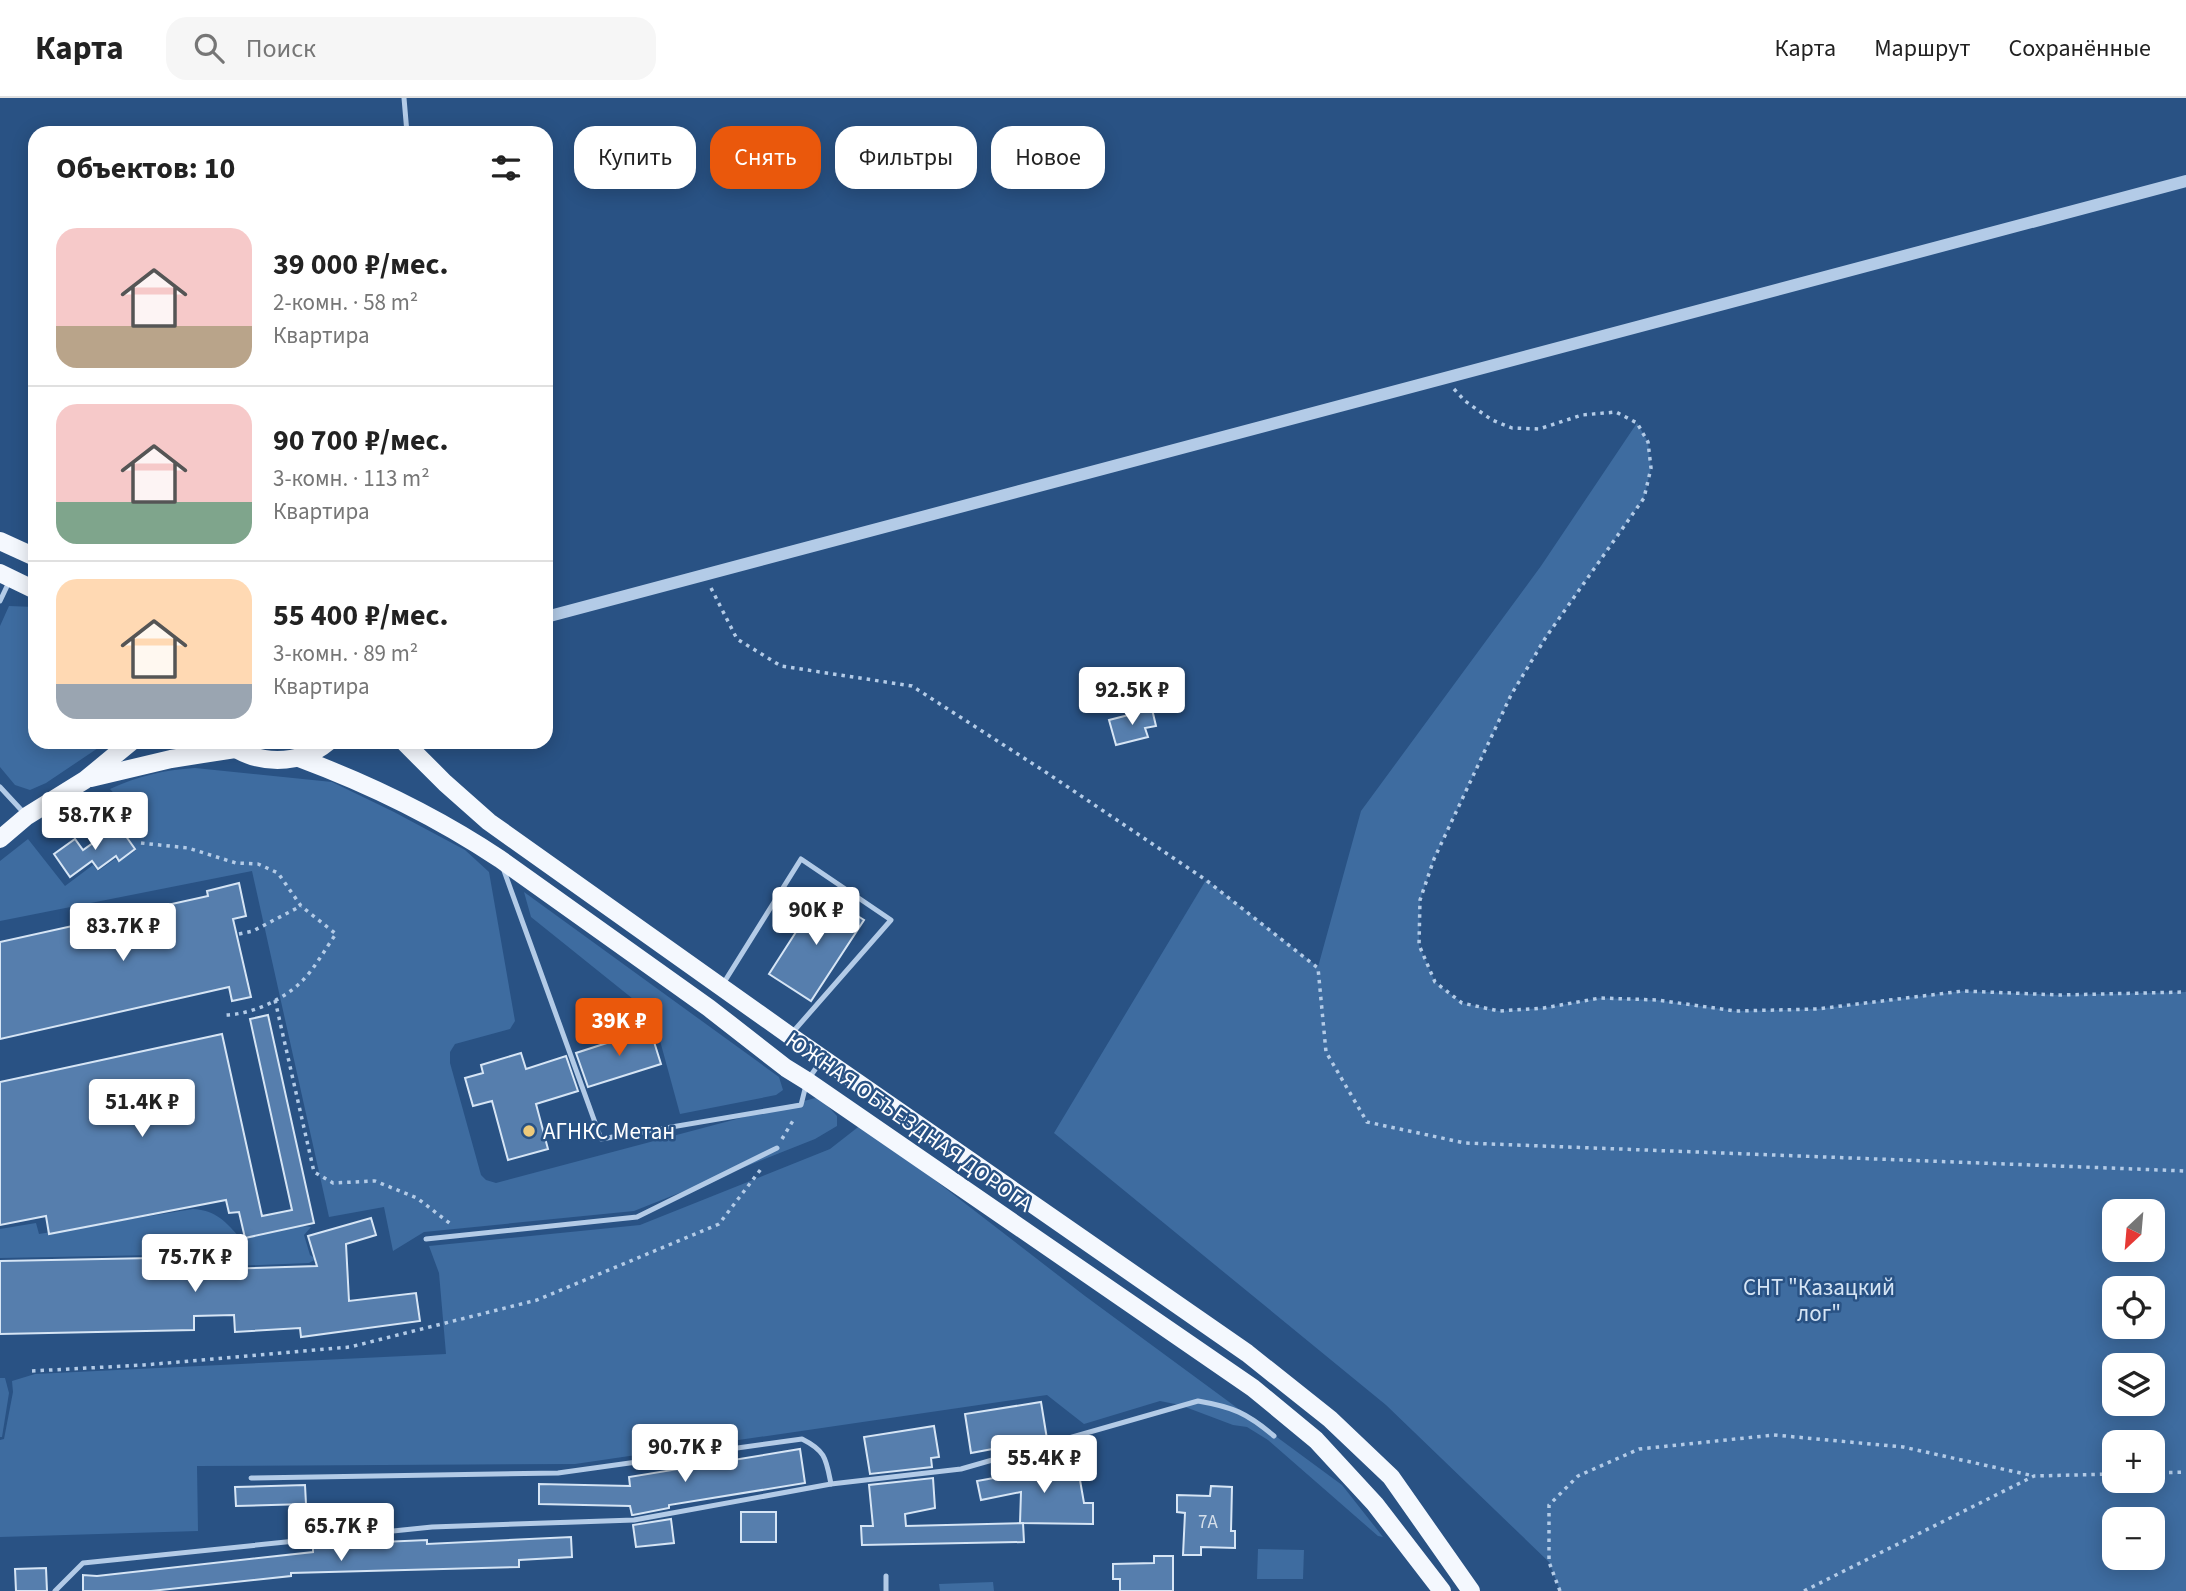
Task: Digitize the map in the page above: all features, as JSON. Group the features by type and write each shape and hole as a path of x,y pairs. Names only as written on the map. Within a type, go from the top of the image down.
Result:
{"main road":[{"path":"0,541 28,554"},
{"path":"5,576 28,587"},
{"path":"85,780 120,749"},
{"path":"0,839 27,816 85,780 123,749"},
{"path":"85,780 218,749"},
{"path":"237,749 256,758 277,761 299,758 320,749"},
{"name":"ЮЖНАЯ ОБЪЕЗДНАЯ ДОРОГА","path":"411,749 444,783 489,822 789,1035 1247,1353 1330,1419 1391,1477 1471,1591"},
{"name":"ЮЖНАЯ ОБЪЕЗДНАЯ ДОРОГА","path":"299,758 394,798 466,836 709,1007 786,1068 1253,1388 1316,1440 1374,1504 1442,1591"}],"street":[{"path":"553,615 705,577 2186,181"},
{"path":"422,749 444,783"}],"lane":[{"path":"404,98 406,126"},
{"path":"0,601 5,576"},
{"path":"0,787 27,816"},
{"path":"499,859 601,1139 802,1105 807,1081 823,1058"},
{"path":"722,986 801,859 891,920 789,1035"},
{"path":"426,1239 637,1217 777,1148"},
{"path":"55,1591 83,1563 432,1527 634,1520 831,1484 961,1469 1198,1401 1223,1406 1251,1417 1274,1436"},
{"path":"251,1478 558,1473 802,1439 817,1446 825,1457 831,1484"},
{"path":"886,1576 886,1591"}],"path":[{"path":"1447,379 1465,401 1492,420 1512,428 1539,429 1582,415 1616,412 1637,424 1648,442 1651,468 1644,498 1546,637 1511,695 1434,859 1420,900 1419,945 1435,982 1462,1003 1499,1012 1544,1008 1600,998 1657,1000 1736,1012 1817,1009 1963,991 2060,995 2186,992"},
{"path":"705,577 737,639 781,666 912,686 1206,880 1318,968 1326,1052 1367,1122 1465,1143 2186,1171"},
{"path":"141,844 188,848 226,861 258,864 278,873 300,906 336,934 301,983 275,1000 240,1014 226,1014"},
{"path":"239,934 253,931 300,906"},
{"path":"275,1000 314,1172 333,1183 375,1181 417,1198 464,1235"},
{"path":"32,1371 144,1366 350,1347 537,1300 719,1224 777,1148 802,1105"},
{"path":"1560,1591 1549,1562 1549,1505 1578,1476 1639,1449 1774,1434 1903,1447 2034,1476 2102,1474"},
{"path":"2165,1473 2186,1472"},
{"path":"1804,1591 2034,1476"}],"green space":[{"name":"СНТ \"Казацкий лог\"","path":"1637,423 1648,442 1651,468 1644,498 1546,637 1511,695 1434,859 1420,900 1419,945 1435,982 1462,1003 1499,1011 1544,1008 1600,998 1657,1000 1736,1011 1817,1009 1963,991 2060,995 2186,992 2186,1591 1560,1591 1549,1562 1386,1405 1054,1133 1206,880 1318,967 1361,811 1541,566"},
{"path":"9,606 28,607 28,749 97,749 46,783 30,790 15,785 0,767 0,626"},
{"path":"195,768 332,782 465,850 489,872 515,1021 510,1029 455,1044 450,1052 450,1063 481,1175 486,1180 496,1183 819,1097 837,1116 837,1126 815,1139 634,1211 424,1232 393,1251 384,1207 329,1217 252,871 0,921 0,861 28,839 65,886 93,865 98,871 115,859 119,862 136,850 119,824 131,812 110,789 151,774"},
{"path":"524,892 779,1077 783,1090 776,1095 680,1114 653,1015 531,917"},
{"path":"862,1124 1085,1296 1342,1485 1383,1537 1378,1536 1268,1440 1247,1427 1160,1401 1084,1424 1047,1395 575,1464 197,1466 198,1531 0,1537 0,1440 4,1439 13,1392 12,1381 35,1374 446,1354 439,1273 429,1246 640,1225 830,1149"},
{"path":"193,1209 214,1214 241,1239 302,1226 311,1227 304,1235 310,1255 316,1259 309,1263 233,1266 230,1261 207,1259 205,1254 0,1258 0,1229 36,1223 39,1234"},
{"path":"0,1378 5,1378 9,1393 2,1437 0,1437"},
{"path":"1258,1549 1304,1550 1303,1579 1257,1579"},
{"path":"993,1582 994,1591 940,1591 939,1584"}],"building":[{"path":"1152,709 1156,726 1145,728 1148,737 1116,745 1109,720"},
{"path":"118,825 135,849 119,861 116,856 98,869 92,861 70,877 54,854 75,839 83,850"},
{"path":"239,883 246,916 233,919 251,997 232,1001 229,987 0,1039 0,942 208,896 207,891"},
{"path":"821,893 864,920 811,1001 769,974"},
{"path":"268,1015 314,1223 245,1238 239,1212 229,1213 226,1200 49,1234 46,1216 0,1225 0,1082 222,1034 262,1216 292,1210 250,1019"},
{"path":"650,1029 661,1064 588,1087 576,1053"},
{"path":"521,1053 526,1069 566,1056 578,1091 536,1104 548,1149 508,1160 492,1101 473,1106 465,1078 483,1073 481,1065"},
{"path":"371,1218 376,1235 346,1244 349,1301 416,1293 420,1321 301,1337 300,1328 235,1332 234,1315 194,1316 194,1330 0,1334 0,1261 204,1257 204,1263 219,1263 220,1269 317,1266 308,1236"},
{"path":"1041,1402 1047,1439 971,1453 965,1414"},
{"path":"934,1426 939,1457 931,1458 932,1467 870,1474 864,1437"},
{"path":"800,1449 805,1483 669,1505 669,1508 633,1515 630,1506 539,1504 539,1484 630,1486 629,1477"},
{"path":"1077,1463 1084,1503 1093,1503 1093,1524 1020,1523 1021,1492 981,1500 977,1481"},
{"path":"933,1478 935,1508 905,1514 906,1526 1023,1523 1024,1542 862,1545 861,1526 873,1526 869,1485"},
{"path":"305,1485 306,1504 236,1506 235,1487"},
{"path":"1211,1486 1232,1487 1231,1531 1235,1531 1235,1548 1201,1547 1201,1555 1183,1555 1185,1513 1177,1512 1177,1495 1210,1496"},
{"path":"741,1512 776,1512 776,1542 741,1542"},
{"path":"671,1519 674,1543 636,1547 633,1525"},
{"path":"571,1537 572,1557 519,1560 519,1567 291,1573 291,1576 151,1591 83,1591 83,1575 97,1576 313,1552 313,1545 427,1540 427,1544"},
{"path":"1154,1556 1173,1556 1173,1591 1120,1591 1120,1579 1113,1579 1113,1564 1154,1563"},
{"path":"46,1568 47,1591 16,1591 15,1569"}],"place":[{"name":"АГНКС Метан","path":"529,1131"}]}
